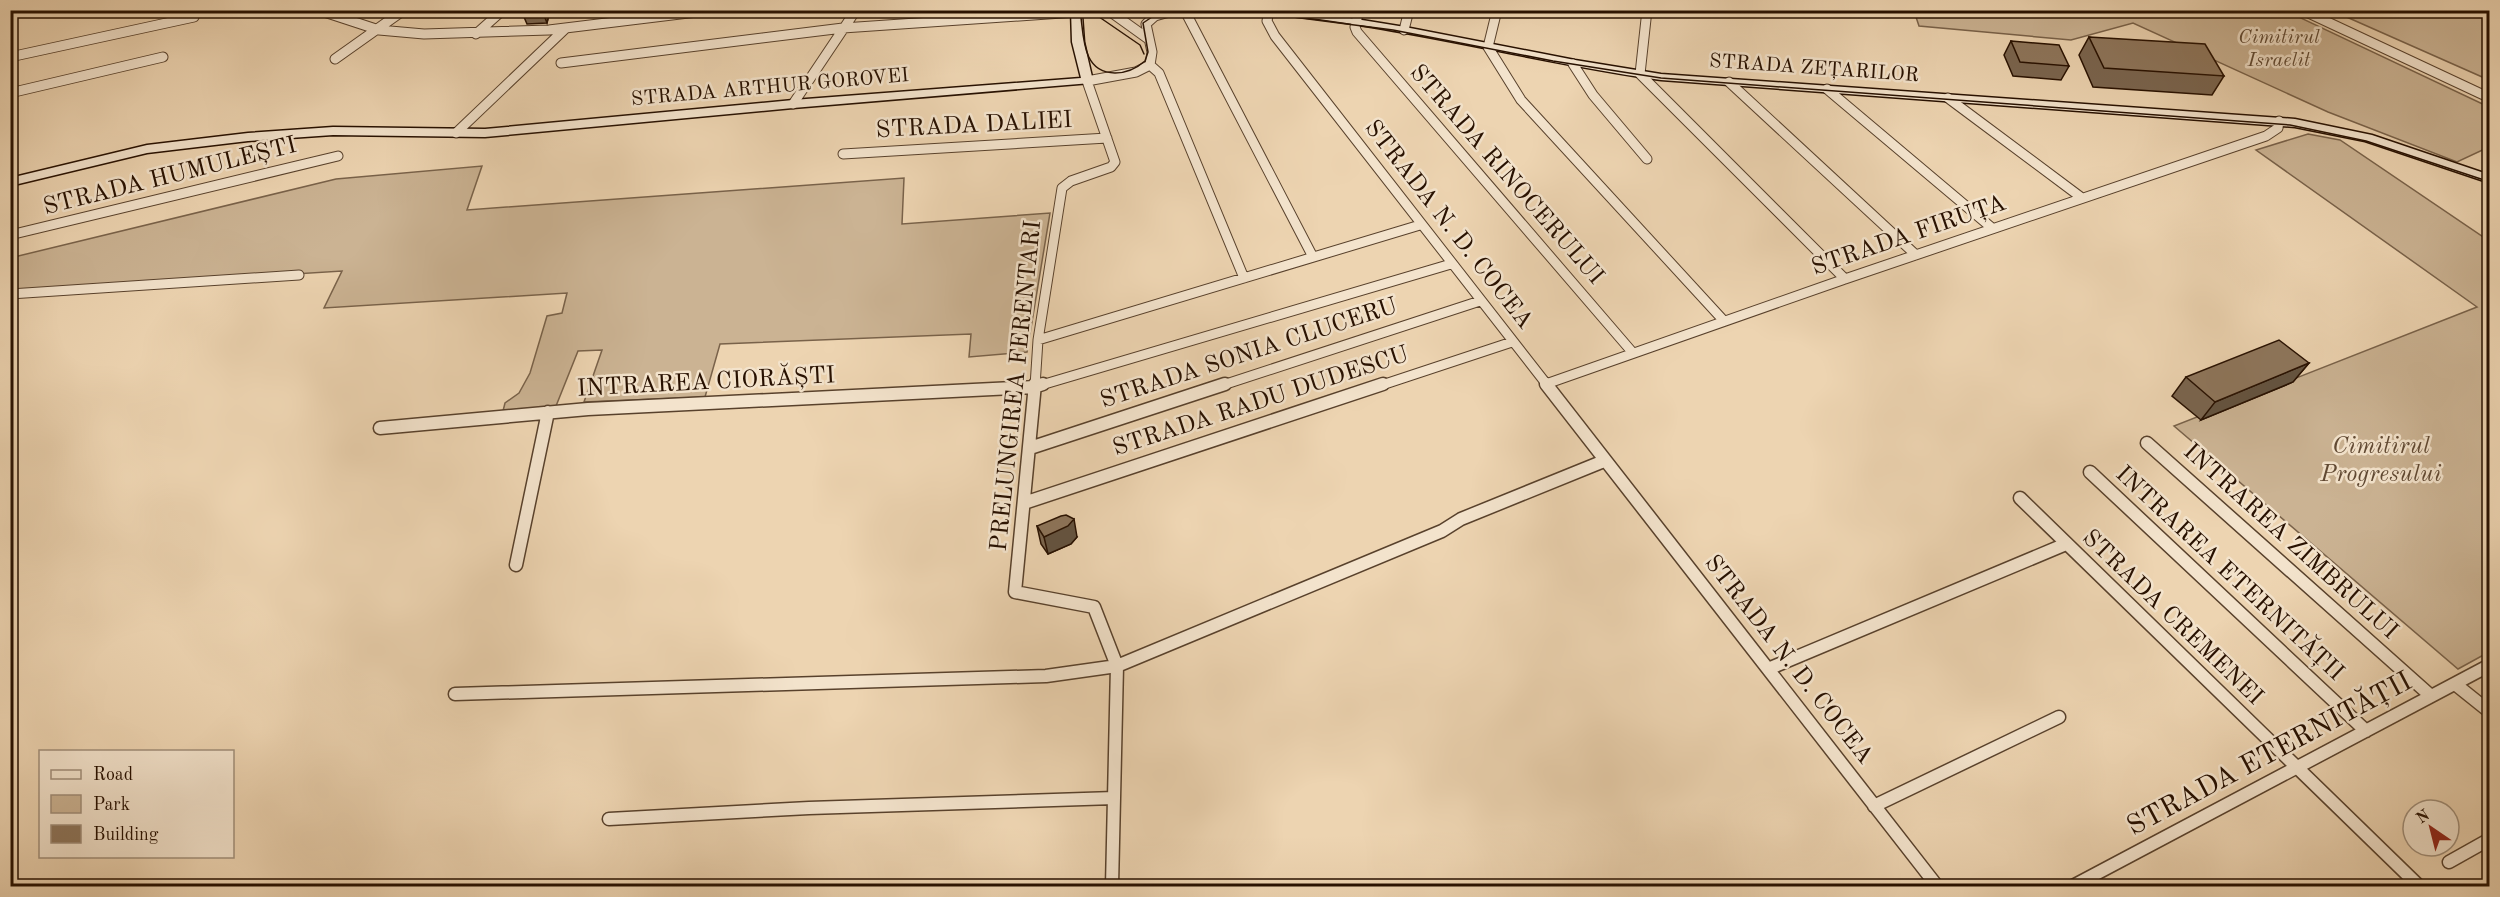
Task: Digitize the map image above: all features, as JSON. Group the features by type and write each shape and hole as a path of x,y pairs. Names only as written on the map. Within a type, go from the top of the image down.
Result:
{"main road":[{"path":"1076,11 1106,10"},
{"name":"STRADA ZEȚARILOR","path":"1132,10 1269,11 1358,16 1404,30 1573,64 1640,74 2279,121 2324,127 2368,138 2490,180"},
{"name":"PRELUNGIREA FERENTARI","path":"1076,11 1079,50 1087,81"},
{"name":"STRADA ARTHUR GOROVEI","path":"10,182 138,151 178,144 308,132 501,132 793,104 1087,81"}],"street":[{"path":"10,14 25,10"},
{"path":"318,10 379,30 476,34 565,29 713,10"},
{"path":"335,59 379,30 404,10"},
{"path":"476,34 503,10"},
{"path":"793,104 856,10"},
{"path":"1106,10 1147,38"},
{"path":"1404,30 1409,10"},
{"path":"1497,10 1488,47 1521,100 1724,321"},
{"path":"1647,10 1640,74 1845,279"},
{"path":"2302,10 2490,98"},
{"path":"561,63 843,28 1076,11"},
{"path":"1150,64 1152,52 1146,27 1149,20 1173,11"},
{"path":"1185,11 1313,257"},
{"name":"STRADA N. D. COCEA","path":"1269,11 1267,21 1275,36 1937,886"},
{"name":"STRADA RINOCERULUI","path":"1358,16 1357,32 1633,353"},
{"path":"10,57 194,17"},
{"path":"456,133 565,29"},
{"path":"10,93 163,57"},
{"path":"1087,81 1136,72 1150,64"},
{"path":"1150,64 1159,72 1244,278"},
{"path":"1573,64 1593,95 1647,159"},
{"name":"PRELUNGIREA FERENTARI","path":"1087,81 1114,165 1066,183 1062,188 1038,340 1030,448 1015,592 1094,607 1117,666"},
{"path":"1730,82 1916,255"},
{"path":"1827,89 1992,228"},
{"path":"1948,98 2082,198"},
{"name":"STRADA FIRUȚA","path":"1545,384 1992,228 2266,136 2278,128 2279,121"},
{"name":"STRADA DALIEI","path":"843,154 1107,138"},
{"name":"STRADA HUMULEȘTI","path":"10,235 338,156"},
{"path":"1038,340 1420,225"},
{"name":"INTRAREA CIORĂȘTI","path":"380,428 548,412 1034,387 1451,264"},
{"path":"10,294 299,275"},
{"name":"STRADA SONIA CLUCERU","path":"1030,448 1480,301"},
{"name":"STRADA RADU DUDESCU","path":"1024,503 1512,342"},
{"path":"516,565 548,412"},
{"name":"INTRAREA ZIMBRULUI","path":"2147,443 2432,696"},
{"path":"455,694 1046,676 1117,666 1442,531 1461,519 1605,460"},
{"name":"INTRAREA ETERNITĂȚII","path":"2090,472 2366,731"},
{"name":"STRADA CREMENEI","path":"2020,498 2419,886"},
{"path":"1768,669 2066,544"},
{"name":"STRADA ETERNITĂȚII","path":"2073,886 2490,665"},
{"path":"1112,886 1117,666"},
{"path":"2455,684 2490,712"},
{"path":"1874,806 2059,717"},
{"path":"609,819 808,808 1114,798"},
{"path":"2448,862 2490,839"}],"green space":[{"name":"Cimitirul Israelit","path":"1914,11 2286,11 2489,107 2489,147 2457,162 2328,112 2133,23 2071,40 1919,26"},
{"name":"Cimitirul Israelit","path":"2333,11 2489,11 2489,80"},
{"name":"Cimitirul Progresului","path":"2308,134 2340,140 2489,241 2489,652 2458,669 2174,426 2477,307 2256,150"},
{"path":"482,166 467,210 904,178 902,224 1050,213 1027,352 969,357 971,334 720,344 705,397 584,402 602,350 578,351 556,406 503,411 505,403 519,393 530,373 547,316 562,313 567,293 324,308 342,271 11,292 10,258 336,179"}],"building":[{"path":"2089,37 2205,44 2224,76 2104,68"},
{"path":"2011,41 2059,45 2069,66 2020,62"},
{"path":"2279,340 2309,363 2215,402 2186,377"},
{"path":"1066,515 1074,519 1068,526 1044,537 1037,526"}],"tram line":[{"path":"1080,10 1086,51 1090,59 1096,67 1115,73 1131,70 1145,61 1148,52 1143,23 1158,13 1175,10 1285,16 1393,30 1553,61 1661,78 2290,125 2366,141 2490,182"},
{"path":"1089,10 1140,45 1144,54"},
{"path":"1093,10 1159,12"}]}
